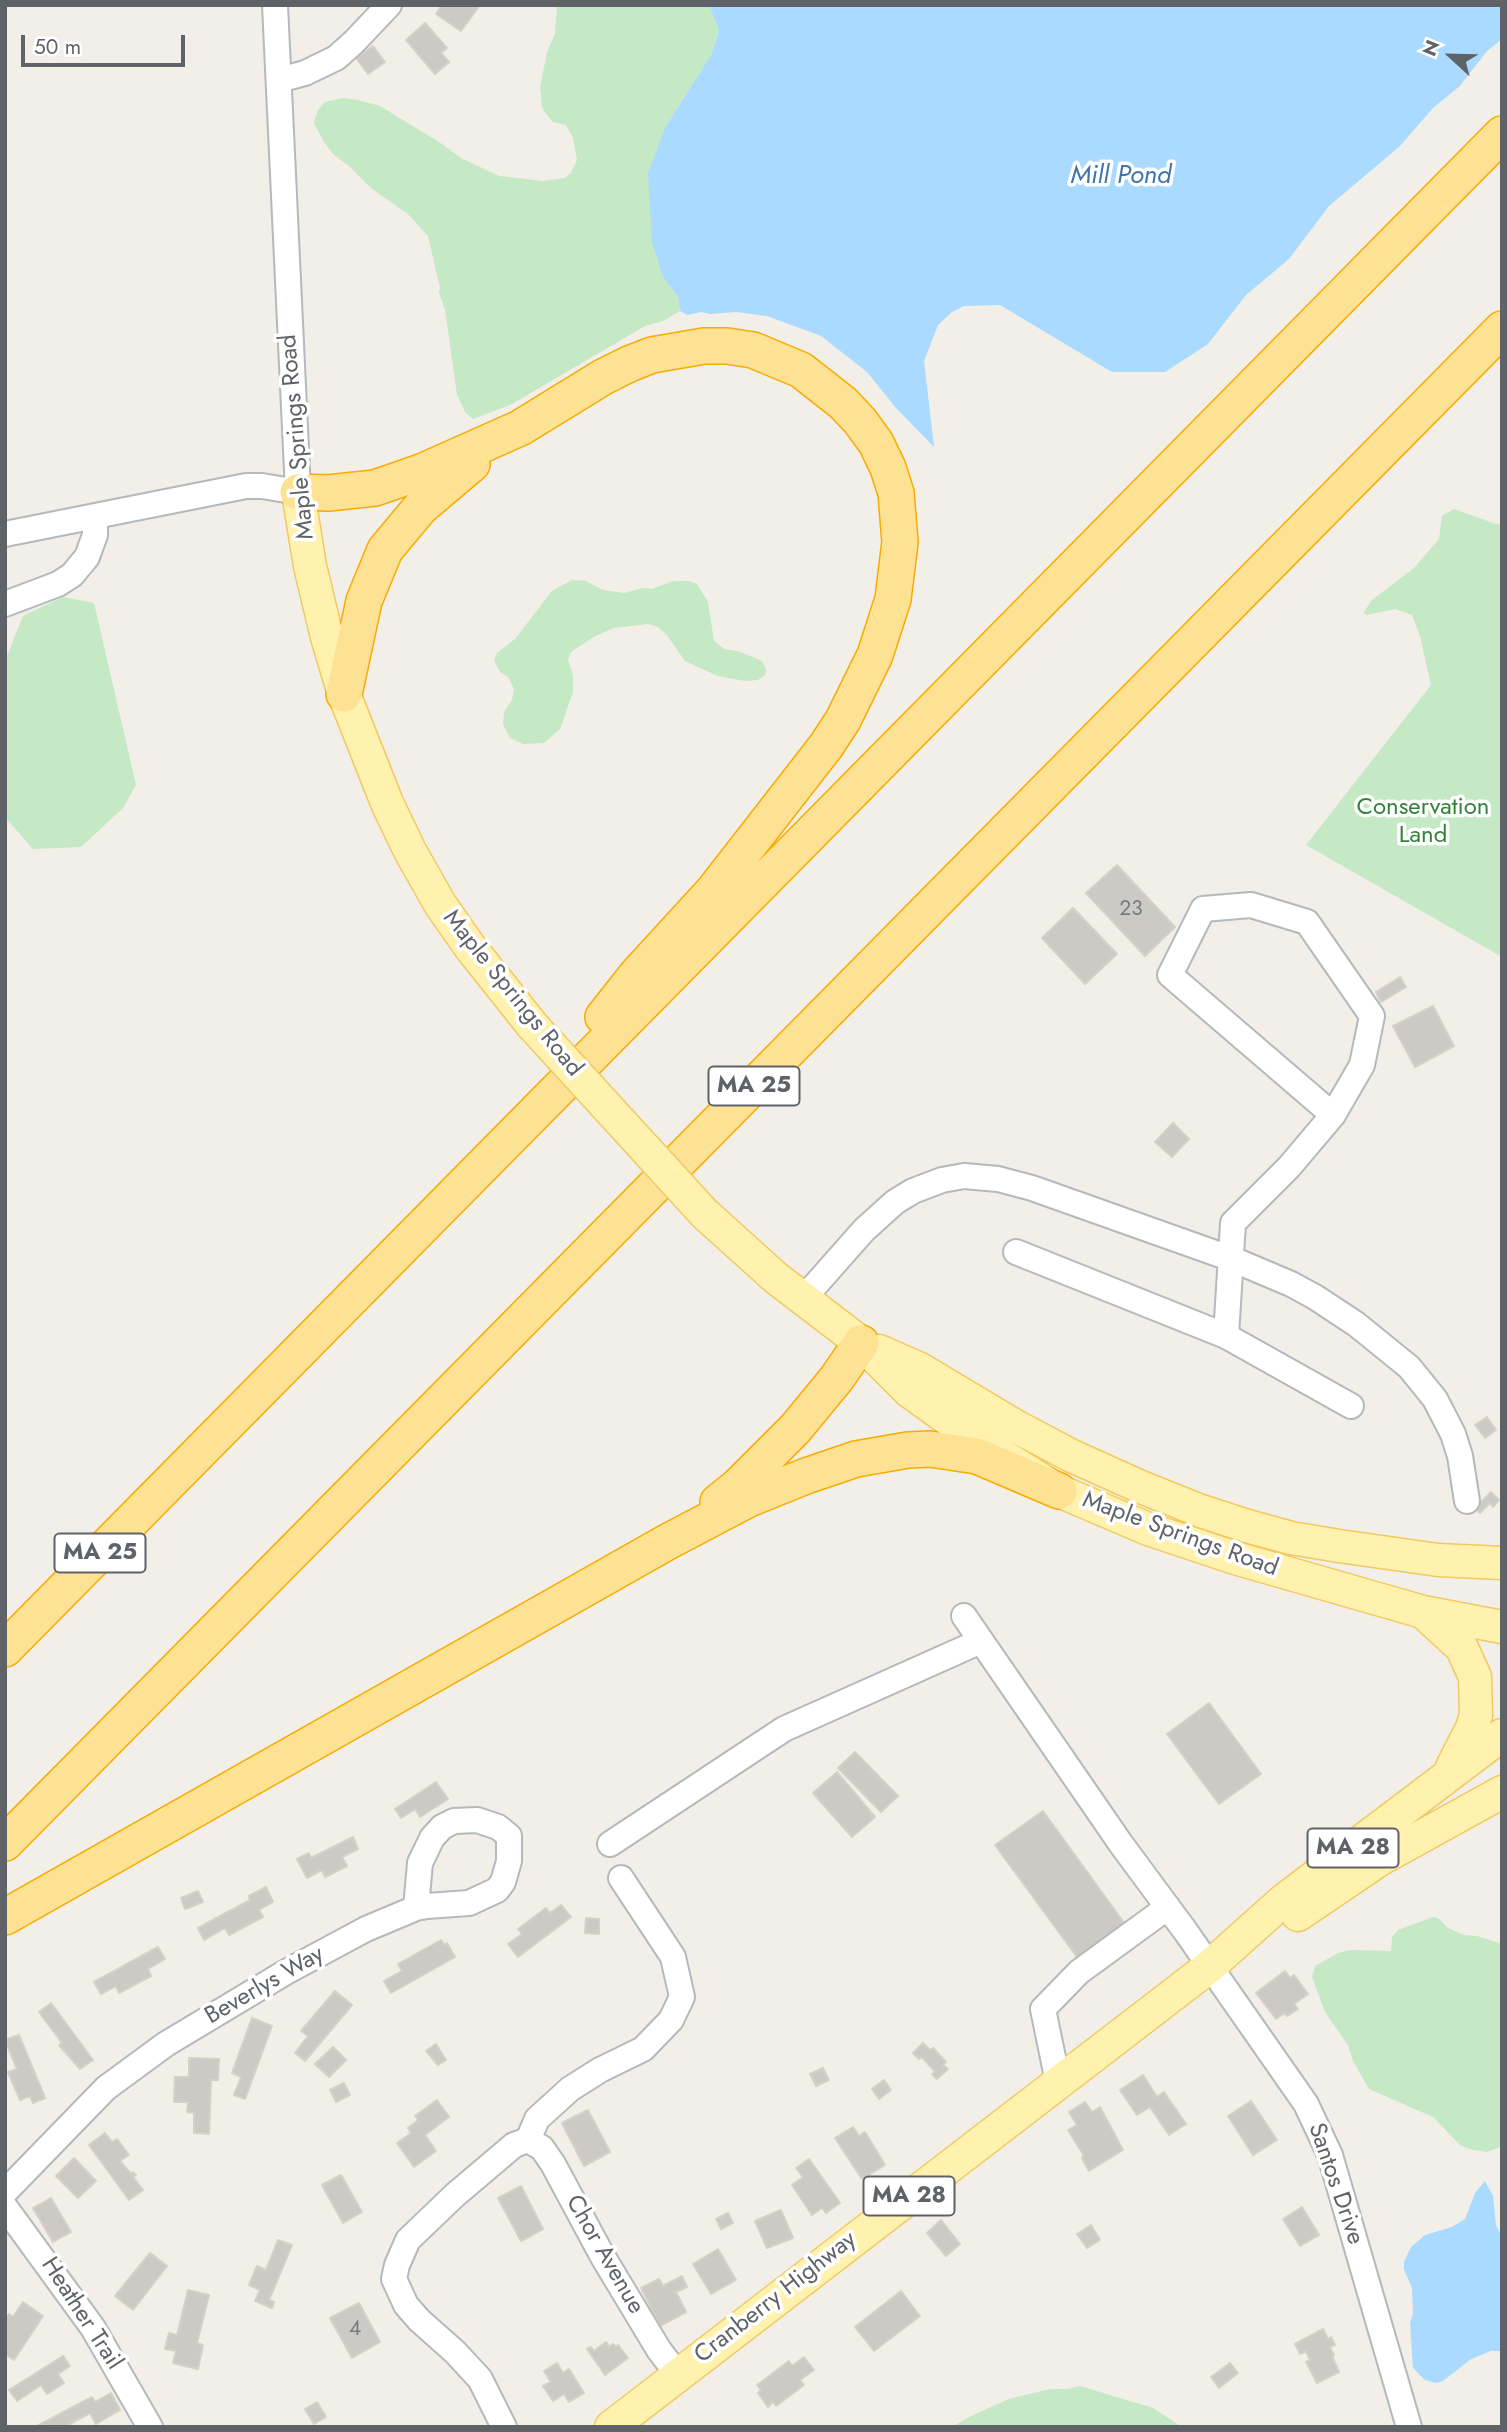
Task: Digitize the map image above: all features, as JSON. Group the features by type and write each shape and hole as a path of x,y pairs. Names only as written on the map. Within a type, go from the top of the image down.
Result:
{"highway":[{"name":"MA 25","path":"5,1649 1502,134"},
{"name":"MA 25","path":"5,1843 1502,329"},
{"path":"344,694 364,601 385,550 420,508 445,485 520,428 603,377 652,355 704,346 727,346 753,350 801,370 825,387 860,421 882,456 896,493 900,542 893,599 875,655 843,720 826,746 714,890 637,974 478,1172"},
{"path":"298,492 328,493 375,488 438,466 520,428"},
{"path":"669,1541 738,1486 767,1458 837,1378 861,1343"},
{"path":"5,1917 669,1541 749,1499 856,1459 908,1450 957,1451 977,1456 1059,1490"}],"main road":[{"name":"Maple Springs Road","path":"298,492 310,566 344,694 387,803 440,904 470,947 532,1025 705,1214 742,1249 861,1343 909,1391 973,1437 1059,1490 1148,1529 1188,1543 1423,1612 1502,1627"},
{"name":"Maple Springs Road","path":"861,1343 920,1369 1017,1427 1072,1456 1201,1511 1247,1526 1339,1546 1438,1560 1502,1563"},
{"path":"1423,1612 1462,1648 1475,1677 1476,1715 1448,1774"},
{"name":"Cranberry Highway","path":"611,2427 1209,1967 1284,1900 1502,1735"},
{"name":"Cranberry Highway","path":"1209,1967 1296,1917 1400,1847 1502,1792"}],"street":[{"name":"Maple Springs Road","path":"275,5 298,492"},
{"path":"279,80 305,74 336,58 354,43 389,5"},
{"path":"5,534 246,486 262,485 298,492"},
{"path":"5,604 58,584 72,575 87,557 95,535 95,516"},
{"path":"1226,1336 1233,1223 1289,1167 1333,1115 1362,1065 1372,1016 1307,922 1251,905 1203,909 1170,975 1333,1115"},
{"path":"803,1299 852,1242 895,1202 922,1187 964,1176 998,1179 1032,1188 1232,1259 1291,1284 1336,1309 1409,1367 1435,1399 1453,1434 1460,1456 1466,1501"},
{"path":"1016,1252 1226,1336 1351,1406"},
{"path":"964,1616 1209,1967"},
{"path":"610,1844 784,1729 981,1641"},
{"path":"504,2427 485,2388 472,2369 406,2305 394,2279 408,2240 438,2210 514,2145 528,2140 537,2119 570,2089 600,2070 643,2049 671,2020 682,1997 673,1957 621,1878"},
{"path":"1058,2082 1043,2009 1079,1972 1168,1907"},
{"name":"Beverlys Way","path":"5,2192 121,2075 166,2044 286,1972 366,1929 416,1908"},
{"name":"Santos Drive","path":"1209,1967 1306,2104 1331,2155 1409,2427"},
{"name":"Chor Avenue","path":"528,2140 538,2144 548,2157 603,2257 659,2350 678,2375"},
{"name":"Heather Trail","path":"5,2207 86,2317 150,2427"}],"green space":[{"path":"557,5 709,5 719,31 711,55 666,126 663,277 678,297 680,311 663,321 645,326 512,404 473,419 465,412 457,395 445,309 439,293 428,236 408,214 372,189 334,155 314,123 318,110 325,102 343,98 358,100 380,106 461,158 499,176 543,181 565,178 571,173 577,160 573,138 566,125 553,122 546,114 542,107 540,87 547,53 555,33"},
{"name":"Conservation Land","path":"1454,509 1496,524 1502,523 1502,957 1306,845 1431,685 1420,636 1412,615 1395,609 1367,615 1363,613 1372,600 1414,568 1439,539 1442,516"},
{"path":"572,580 586,581 603,590 624,593 643,588 652,589 673,581 697,584 708,602 714,641 724,649 738,651 762,661 765,675 758,680 745,681 718,676 685,661 658,627 648,624 614,628 595,636 571,652 568,659 573,676 573,692 560,729 544,743 523,744 510,738 503,724 504,712 512,700 514,689 494,660 497,653 515,639 552,591"},
{"path":"63,597 94,603 136,785 123,808 81,847 33,849 5,817 5,661 23,616"},
{"path":"1433,1917 1464,1935 1502,1944 1502,2146 1487,2152 1460,2145 1433,2117 1369,2089 1353,2061 1348,2045 1325,2012 1312,1977 1315,1966 1338,1953 1350,1950 1391,1951 1392,1937 1398,1930"},
{"path":"1080,2386 1153,2408 1182,2427 952,2427 1009,2399 1050,2389"}],"water":[{"name":"Mill Pond","path":"709,5 1502,5 1502,39 1487,51 1460,86 1434,107 1399,147 1329,206 1289,259 1246,295 1208,344 1165,372 1112,372 1000,305 964,306 952,312 938,325 924,361 934,447 896,408 867,372 821,336 767,316 736,312 701,312 688,315 680,311 678,297 663,277 652,242 648,173 666,126 711,55 719,31"},
{"path":"1485,2181 1493,2196 1496,2225 1502,2237 1502,2351 1491,2351 1471,2359 1443,2381 1436,2383 1425,2380 1413,2368 1410,2323 1413,2314 1412,2288 1404,2262 1411,2247 1425,2235 1452,2227 1465,2219 1475,2193"}],"building":[{"path":"442,5 480,5 461,31 436,14"},
{"path":"425,23 447,48 441,53 449,62 435,74 406,40"},
{"path":"373,46 385,62 368,74 356,58"},
{"path":"1117,865 1175,927 1145,956 1086,893"},
{"path":"1073,908 1117,954 1085,984 1042,938"},
{"path":"1400,977 1406,987 1381,1002 1376,992"},
{"path":"1433,1006 1454,1046 1415,1067 1393,1026"},
{"path":"1173,1123 1189,1139 1172,1157 1155,1142"},
{"path":"1487,1417 1496,1430 1485,1438 1475,1425"},
{"path":"1491,1492 1499,1500 1493,1507 1490,1503 1480,1513 1475,1508"},
{"path":"1209,1703 1261,1774 1219,1804 1167,1734"},
{"path":"855,1752 898,1796 881,1812 838,1768"},
{"path":"837,1772 875,1817 852,1837 813,1793"},
{"path":"436,1782 448,1799 420,1817 415,1809 401,1818 395,1809"},
{"path":"1043,1811 1127,1927 1080,1961 995,1845"},
{"path":"353,1837 358,1849 342,1857 347,1866 325,1877 322,1870 307,1878 297,1859 309,1853 311,1858"},
{"path":"266,1887 273,1902 259,1910 263,1917 229,1935 225,1928 204,1940 198,1928 250,1900 249,1896"},
{"path":"198,1891 203,1902 185,1909 181,1898"},
{"path":"561,1905 571,1917 518,1957 508,1944 522,1934 518,1929 546,1908 550,1913"},
{"path":"586,1918 599,1919 599,1934 585,1933"},
{"path":"441,1940 444,1945 447,1943 455,1957 391,1993 384,1981 402,1971 398,1964"},
{"path":"158,1947 165,1959 148,1969 151,1976 119,1993 116,1986 101,1994 94,1982"},
{"path":"1285,1971 1290,1978 1294,1975 1308,1994 1294,2004 1298,2009 1287,2016 1284,2013 1276,2019 1256,1993"},
{"path":"335,1991 352,2005 305,2061 295,2053 308,2036 301,2031"},
{"path":"51,2003 93,2060 80,2069 59,2045 62,2043 39,2012"},
{"path":"252,2018 272,2026 245,2099 234,2095 241,2077 232,2073"},
{"path":"19,2035 45,2098 33,2103 30,2096 20,2100 8,2072 17,2069 5,2040"},
{"path":"923,2043 930,2050 933,2048 946,2062 943,2065 948,2069 937,2079 932,2074 935,2072 922,2057 919,2059 913,2053"},
{"path":"436,2044 446,2060 438,2065 426,2051"},
{"path":"333,2047 346,2060 329,2077 315,2064"},
{"path":"189,2058 219,2059 218,2080 211,2080 209,2134 194,2133 194,2113 187,2112 188,2102 174,2102 175,2077 189,2077"},
{"path":"823,2068 829,2080 816,2086 810,2074"},
{"path":"1143,2075 1157,2097 1164,2092 1186,2124 1169,2135 1150,2107 1137,2115 1120,2090"},
{"path":"884,2080 891,2090 879,2099 872,2089"},
{"path":"344,2083 350,2095 336,2102 330,2090"},
{"path":"437,2100 449,2117 425,2135 436,2151 414,2167 397,2143 411,2133 408,2128 418,2120 415,2116"},
{"path":"1251,2101 1277,2140 1253,2155 1228,2116"},
{"path":"1085,2102 1092,2112 1100,2107 1123,2150 1089,2171 1082,2158 1084,2156 1068,2130 1077,2125 1069,2112"},
{"path":"588,2110 610,2152 584,2166 562,2123"},
{"path":"853,2127 859,2136 865,2132 885,2165 862,2179 835,2138"},
{"path":"105,2133 112,2142 117,2139 129,2155 120,2161 131,2174 133,2172 136,2175 133,2177 143,2190 129,2200 89,2145"},
{"path":"74,2158 96,2181 78,2198 56,2176"},
{"path":"809,2159 840,2203 826,2213 822,2208 812,2215 792,2185 803,2177 796,2168"},
{"path":"341,2175 362,2212 343,2223 322,2185"},
{"path":"521,2186 543,2229 521,2241 498,2198"},
{"path":"51,2198 71,2232 53,2242 33,2208"},
{"path":"1302,2207 1319,2235 1300,2246 1283,2219"},
{"path":"781,2210 793,2238 767,2248 755,2221"},
{"path":"728,2213 733,2223 721,2229 716,2219"},
{"path":"941,2220 960,2244 946,2256 927,2233"},
{"path":"1091,2225 1100,2240 1087,2248 1077,2234"},
{"path":"278,2240 292,2245 269,2300 274,2302 272,2308 255,2301 260,2290 249,2285 257,2266 266,2270"},
{"path":"718,2249 736,2280 711,2294 693,2264"},
{"path":"150,2253 167,2266 133,2310 115,2296"},
{"path":"682,2276 687,2287 676,2292 686,2312 660,2326 641,2288 659,2279 663,2286"},
{"path":"188,2290 209,2295 197,2343 203,2345 198,2369 173,2363 176,2351 165,2349 169,2333 177,2335"},
{"path":"901,2291 920,2316 874,2351 855,2327"},
{"path":"23,2302 43,2316 14,2360 5,2354 5,2319 9,2314 13,2317"},
{"path":"359,2303 380,2342 352,2358 330,2318"},
{"path":"1323,2329 1335,2345 1330,2347 1339,2372 1317,2383 1306,2362 1310,2360 1306,2351 1300,2354 1295,2344"},
{"path":"606,2342 609,2347 618,2345 628,2358 605,2375 587,2349 591,2347 594,2351"},
{"path":"63,2356 70,2366 58,2374 64,2383 47,2394 41,2385 17,2401 9,2390"},
{"path":"804,2357 814,2370 800,2380 804,2385 776,2406 773,2402 768,2407 758,2393 761,2390 757,2385 789,2361 792,2366"},
{"path":"557,2363 563,2373 569,2369 584,2393 569,2402 564,2394 553,2401 543,2386 551,2382 544,2371"},
{"path":"1230,2363 1238,2373 1219,2388 1211,2377"},
{"path":"111,2393 120,2410 96,2424 90,2413 64,2427 37,2426 92,2397 95,2402"},
{"path":"317,2402 326,2417 314,2424 305,2409"}]}
